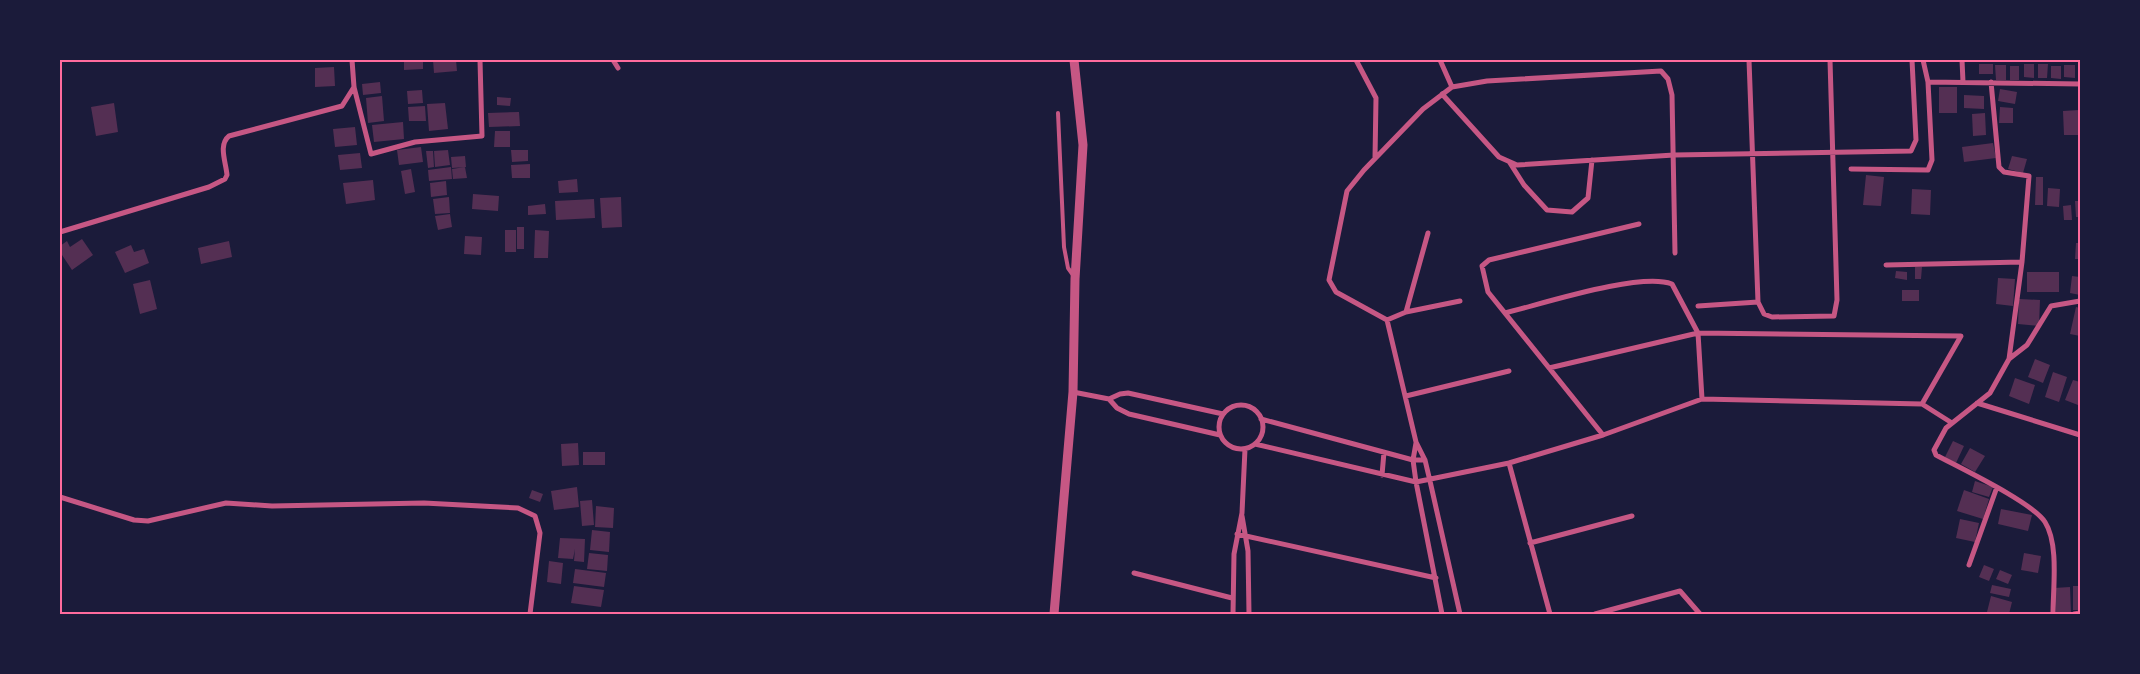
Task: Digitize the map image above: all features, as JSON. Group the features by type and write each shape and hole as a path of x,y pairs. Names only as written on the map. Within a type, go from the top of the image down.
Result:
{"street":[{"path":"352,60 354,87 371,154 415,142 482,136 480,60"},
{"path":"613,60 618,68"},
{"path":"1054,614 1073,392 1075,279 1083,145 1074,60"},
{"path":"1356,60 1376,98 1375,159"},
{"path":"1440,60 1452,87"},
{"path":"1748,60 1754,156 1758,302 1764,314 1772,317 1834,316 1837,300 1830,60"},
{"path":"1442,94 1499,157 1510,163 1527,165 1674,155 1754,156 1910,151 1914,147 1916,140 1912,60"},
{"path":"1851,169 1928,170 1932,160 1928,82 1923,60"},
{"path":"1962,60 1963,82"},
{"path":"1460,614 1425,460 1416,442 1387,320 1336,292 1329,280 1347,191 1364,170 1423,109 1452,87 1487,81 1661,71 1668,79 1672,94 1675,253"},
{"path":"1928,82 2080,84"},
{"path":"1991,82 1999,167 2004,172 2029,176 2022,262 2009,359 1990,393 1946,428 1934,450 1936,456 1997,487 2028,507 2045,521 2052,539 2053,614"},
{"path":"60,232 209,187 225,179 227,175 223,147 225,139 229,136 342,106 354,87"},
{"path":"1510,163 1524,185 1548,210 1572,212 1588,198 1592,160"},
{"path":"1603,435 1488,292 1482,266 1489,260 1639,224"},
{"path":"1406,312 1428,232"},
{"path":"1886,265 2022,262"},
{"path":"1505,313 1635,281 1662,280 1672,284 1698,333 1702,399"},
{"path":"1387,320 1406,312 1460,300"},
{"path":"2009,359 2027,345 2051,306 2080,301"},
{"path":"1698,306 1758,302"},
{"path":"1549,368 1698,333 1960,336 1922,404"},
{"path":"1406,396 1509,371"},
{"path":"1073,392 1109,399 1128,393 1223,414"},
{"path":"1109,399 1117,408 1129,414 1220,436"},
{"path":"1255,444 1416,482 1430,481 1509,463 1603,435 1702,399 1922,404 1952,423"},
{"path":"1977,403 2080,435"},
{"path":"1244,405 1257,412 1263,428 1261,437 1255,444 1245,449 1230,447 1220,436 1218,428 1223,414 1228,408 1244,405"},
{"path":"1261,419 1412,460 1425,460"},
{"path":"1416,442 1412,460 1442,614"},
{"path":"1245,449 1242,513 1246,535 1249,614"},
{"path":"1382,475 1384,452"},
{"path":"1509,463 1550,614"},
{"path":"1969,565 1997,487"},
{"path":"60,497 134,520 148,521 196,508 226,503 272,506 424,503 518,508 535,516 540,533 530,614"},
{"path":"1233,614 1232,598 1236,534 1242,513"},
{"path":"1530,543 1632,516"},
{"path":"1236,534 1436,578"},
{"path":"1134,573 1232,598"},
{"path":"1594,614 1680,591 1700,614"},
{"path":"2074,614 2080,613"}],"lane":[{"path":"1058,113 1064,247 1068,268 1075,279"}],"building":[{"path":"404,60 423,60 423,69 404,70"},
{"path":"433,60 456,60 457,71 434,73"},
{"path":"1979,64 1993,64 1993,74 1979,74"},
{"path":"2024,64 2034,64 2034,78 2024,77"},
{"path":"2038,64 2048,64 2047,78 2038,78"},
{"path":"1995,65 2006,65 2006,80 1996,80"},
{"path":"2064,65 2075,65 2075,78 2064,77"},
{"path":"2010,66 2019,66 2019,80 2010,80"},
{"path":"2051,66 2061,66 2061,79 2051,78"},
{"path":"334,67 335,86 315,87 315,68"},
{"path":"380,82 381,93 363,95 362,84"},
{"path":"1939,87 1957,87 1957,113 1939,113"},
{"path":"2000,89 2017,92 2015,104 1998,101"},
{"path":"422,90 423,103 408,104 407,91"},
{"path":"1964,95 1984,96 1984,109 1964,108"},
{"path":"382,96 384,121 368,123 366,98"},
{"path":"497,97 511,98 510,106 497,105"},
{"path":"114,103 118,132 96,136 91,107"},
{"path":"445,103 448,129 429,131 427,104"},
{"path":"425,106 426,121 409,121 408,107"},
{"path":"2000,107 2013,108 2013,123 1999,123"},
{"path":"2079,110 2080,135 2064,135 2063,111"},
{"path":"519,112 520,126 489,127 488,113"},
{"path":"1985,113 1986,135 1973,136 1972,114"},
{"path":"403,122 404,139 374,142 372,125"},
{"path":"355,127 357,145 335,147 333,129"},
{"path":"495,131 510,131 510,147 494,147"},
{"path":"1993,143 1996,158 1964,162 1962,147"},
{"path":"421,147 423,162 399,165 397,150"},
{"path":"448,150 450,165 435,167 434,151"},
{"path":"511,150 528,150 528,161 512,162"},
{"path":"426,151 433,151 434,167 428,168"},
{"path":"360,153 362,168 340,170 338,155"},
{"path":"465,156 466,167 452,168 451,157"},
{"path":"2012,156 2027,159 2023,173 2008,169"},
{"path":"530,164 530,178 512,178 511,165"},
{"path":"451,167 452,179 429,181 428,170"},
{"path":"465,167 467,178 453,179 452,169"},
{"path":"411,169 415,192 405,194 401,171"},
{"path":"1866,175 1884,177 1881,206 1863,205"},
{"path":"2036,177 2043,177 2043,205 2035,205"},
{"path":"577,179 578,192 559,193 558,181"},
{"path":"373,180 375,200 346,204 343,183"},
{"path":"446,181 447,195 431,197 430,183"},
{"path":"2048,188 2060,189 2059,207 2047,206"},
{"path":"1912,189 1931,190 1930,215 1911,214"},
{"path":"473,194 499,196 498,211 472,209"},
{"path":"449,197 450,213 435,214 433,199"},
{"path":"621,197 622,227 602,228 600,198"},
{"path":"594,199 595,218 556,220 555,201"},
{"path":"2075,201 2080,201 2080,217 2076,217"},
{"path":"545,204 546,214 528,215 528,206"},
{"path":"2071,205 2072,220 2064,220 2063,206"},
{"path":"450,214 452,227 438,230 435,216"},
{"path":"517,227 524,227 524,249 517,249"},
{"path":"505,230 516,230 516,252 505,252"},
{"path":"535,230 549,231 548,258 534,258"},
{"path":"465,236 482,237 481,255 464,254"},
{"path":"82,239 93,255 72,270 60,252 60,246 67,241 70,247"},
{"path":"229,241 232,257 201,264 198,248"},
{"path":"2076,243 2080,243 2080,259 2075,259"},
{"path":"131,245 134,252 144,249 149,263 125,273 115,252"},
{"path":"1915,267 1922,267 1921,279 1915,279"},
{"path":"1896,271 1907,272 1907,280 1895,278"},
{"path":"2027,272 2059,272 2059,292 2027,292"},
{"path":"2072,276 2080,277 2080,295 2070,293"},
{"path":"1998,278 2015,279 2013,306 1996,304"},
{"path":"150,280 157,309 140,314 133,284"},
{"path":"1902,290 1919,290 1919,301 1902,301"},
{"path":"2019,299 2040,300 2039,326 2018,324"},
{"path":"2076,307 2080,308 2080,336 2070,334"},
{"path":"2035,359 2050,365 2043,383 2028,377"},
{"path":"2053,372 2067,377 2059,402 2045,397"},
{"path":"2015,378 2035,385 2029,404 2009,396"},
{"path":"2073,380 2080,382 2078,405 2065,400"},
{"path":"1953,441 1964,446 1956,463 1945,457"},
{"path":"578,443 579,465 562,466 561,444"},
{"path":"1970,448 1985,456 1975,472 1961,464"},
{"path":"583,452 605,452 605,465 583,465"},
{"path":"1975,481 1993,487 1989,497 1972,492"},
{"path":"577,487 579,507 554,510 551,491"},
{"path":"532,490 543,494 540,502 529,498"},
{"path":"1964,490 1989,499 1983,519 1957,511"},
{"path":"592,500 594,525 582,526 580,501"},
{"path":"596,506 614,508 613,528 595,527"},
{"path":"2001,509 2032,515 2028,531 1998,524"},
{"path":"1960,519 1979,523 1975,542 1956,538"},
{"path":"592,530 610,532 609,552 590,550"},
{"path":"560,538 585,539 584,562 574,561 575,549 573,559 558,558"},
{"path":"589,553 608,555 607,571 587,569"},
{"path":"2024,553 2041,556 2038,573 2021,570"},
{"path":"549,561 563,563 561,584 547,582"},
{"path":"1984,565 1994,569 1989,581 1979,577"},
{"path":"575,569 606,573 604,587 573,583"},
{"path":"2000,570 2012,575 2008,584 1996,579"},
{"path":"1992,585 2011,589 2009,597 1990,593"},
{"path":"574,586 604,590 601,607 571,603"},
{"path":"2073,586 2080,586 2080,610 2073,610"},
{"path":"2070,587 2071,613 2056,614 2054,588"},
{"path":"1991,596 2012,602 2009,614 1987,612"}]}
